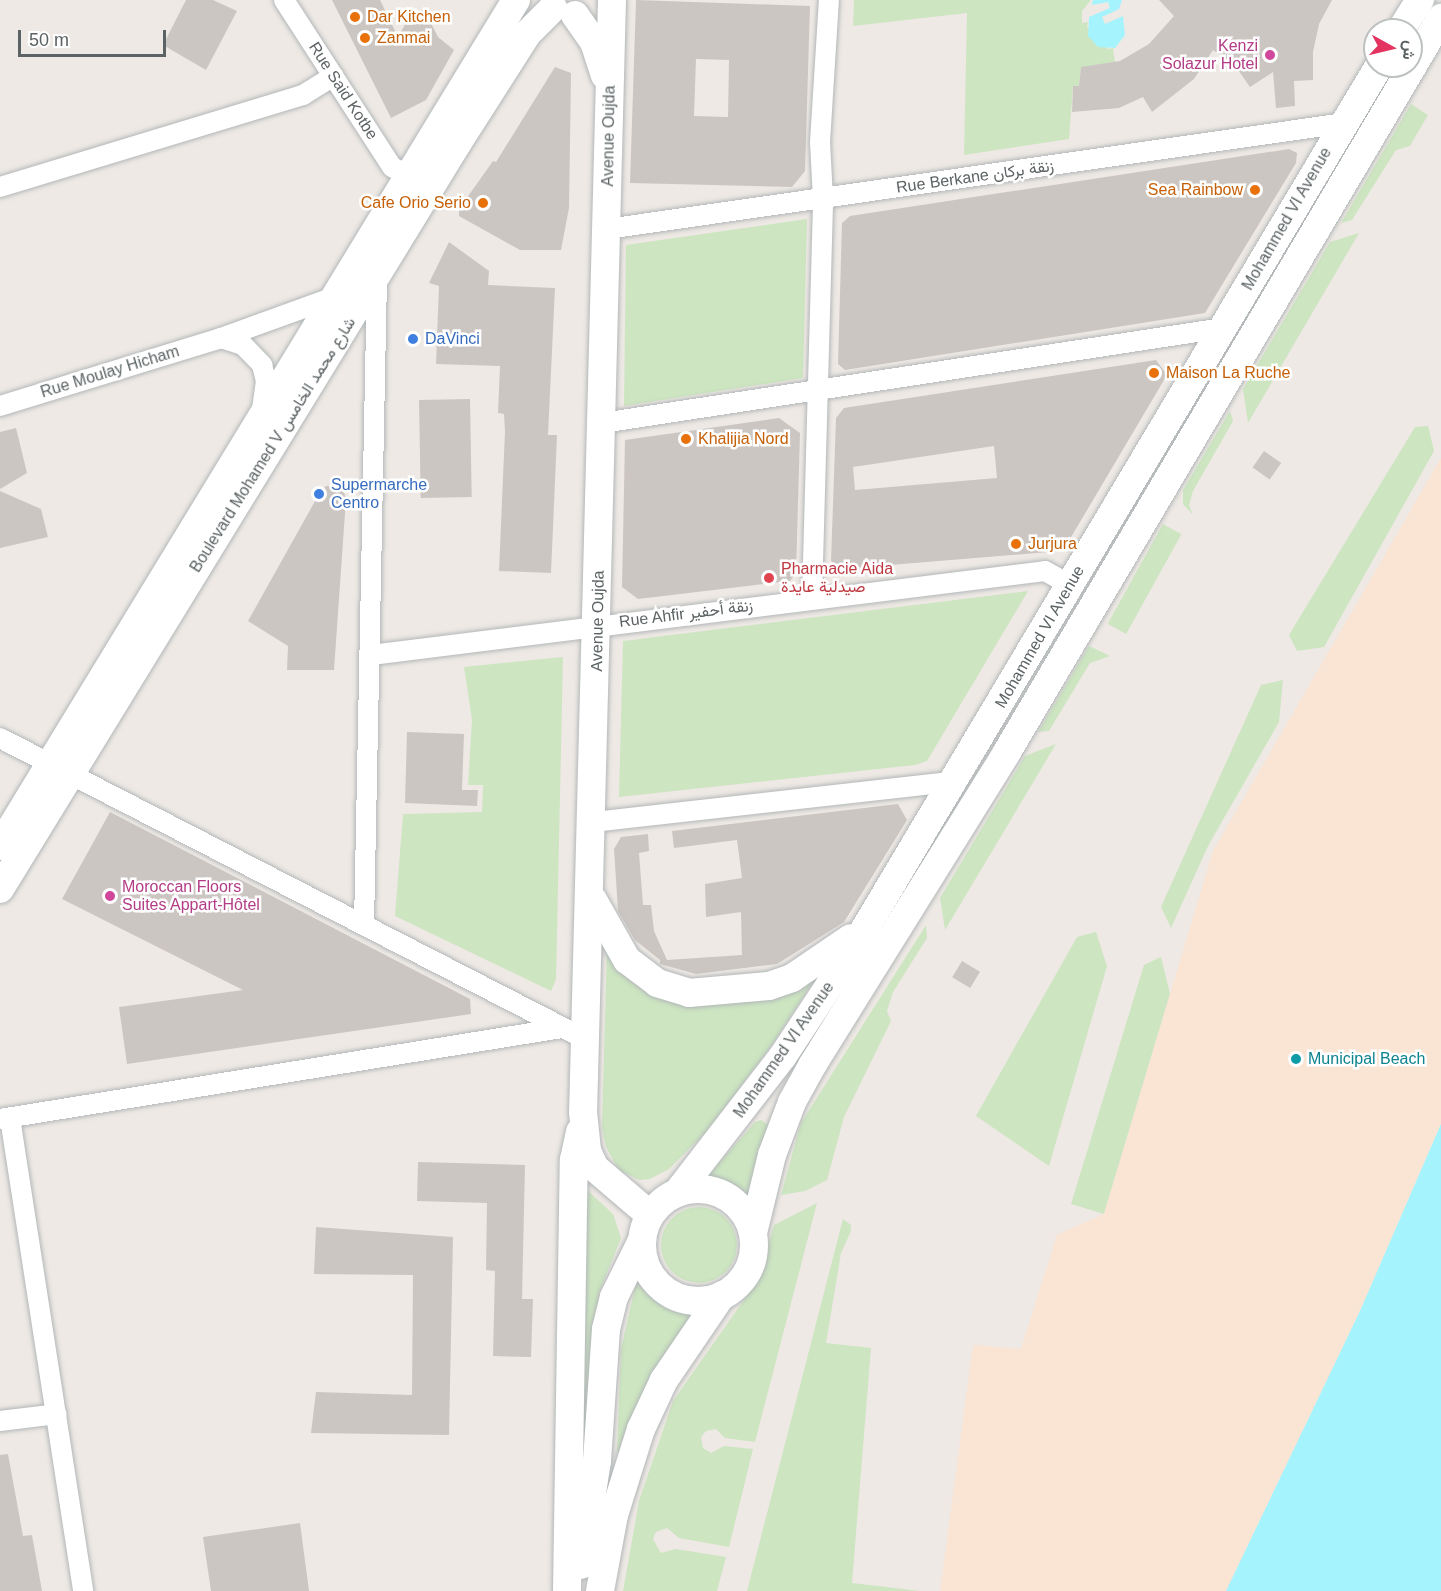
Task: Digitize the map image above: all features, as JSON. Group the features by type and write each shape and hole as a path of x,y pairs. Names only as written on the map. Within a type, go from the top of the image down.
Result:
{"main road":[{"name":"Boulevard Mohamed V شارع محمد الخامس","path":"0,889 60,770 258,427 334,297 516,0"},
{"path":"557,8 597,10 610,0"},
{"name":"Avenue Oujda","path":"610,0 610,92 591,896 574,1034 587,1151 595,1168 646,1228"},
{"path":"1409,18 1420,0"},
{"name":"Boulevard Mohamed V شارع محمد الخامس","path":"0,846 60,770 377,276 527,34 557,8"},
{"path":"557,8 598,52 610,92"},
{"name":"Mohammed VI Avenue","path":"753,1233 771,1155 792,1102 813,1064 1007,752 1441,18"},
{"name":"Mohammed VI Avenue","path":"677,1193 783,1056 956,782 1070,585 1372,78"},
{"path":"591,896 610,936 627,960 657,983 689,993 769,986 792,978 841,948 868,923"},
{"path":"567,1591 574,1160 583,1112"},
{"path":"577,1591 597,1461 606,1329 614,1297 646,1228 677,1193 704,1189 729,1198 742,1210 753,1233 750,1266 733,1289 721,1296 702,1301 683,1299 666,1291 652,1277 644,1259 646,1228"},
{"path":"600,1591 614,1515 641,1429 663,1380 721,1296"}],"street":[{"name":"Rue Said Kotbe","path":"284,0 392,167 408,175"},
{"path":"812,598 823,199 820,142 828,0"},
{"path":"0,187 303,95 333,76"},
{"name":"Rue Berkane زنقة بركان","path":"607,229 1344,123"},
{"path":"364,925 377,276"},
{"name":"Rue Moulay Hicham","path":"0,406 221,338 334,297"},
{"path":"602,423 1223,328"},
{"path":"221,338 243,345 262,365 265,390 258,427"},
{"name":"Rue Ahfir زنقة أحفير","path":"371,655 812,598 1046,571 1070,585"},
{"path":"0,738 574,1034"},
{"path":"593,822 956,782"},
{"path":"83,1591 57,1414 5,1119 574,1034"},
{"path":"0,1421 57,1414"}],"green space":[{"path":"854,0 1091,0 1082,11 1082,23 1088,22 1087,27 1108,49 1113,48 1115,63 1081,68 1079,86 1073,86 1069,139 964,155 967,13 853,26"},
{"path":"1411,104 1428,115 1410,146 1396,150 1352,220 1341,223"},
{"path":"807,219 803,378 624,406 626,245"},
{"path":"1359,233 1248,423 1243,389 1330,242"},
{"path":"1230,411 1233,421 1193,491 1189,505 1193,515 1183,504 1183,490"},
{"path":"1428,426 1434,451 1324,647 1297,651 1289,635 1415,427"},
{"path":"1163,524 1181,534 1126,634 1108,624"},
{"path":"1028,591 927,761 915,765 619,797 623,641"},
{"path":"1089,646 1110,656 1090,663 1049,731 1038,732"},
{"path":"563,657 556,979 551,991 395,916 403,814 482,812 483,785 468,785 472,720 464,667"},
{"path":"1283,680 1279,722 1208,846 1171,928 1161,907 1261,685"},
{"path":"1056,744 945,930 940,898 1025,756"},
{"path":"926,925 927,938 893,992 887,1011 891,1021 844,1117 827,1180 805,1191 781,1195 801,1123"},
{"path":"1096,932 1107,966 1049,1166 976,1116 1077,937"},
{"path":"607,947 639,982 816,977 770,1048 706,1132 669,1169 650,1179 639,1180 619,1170 606,1147 602,1128"},
{"path":"1161,957 1170,994 1104,1214 1071,1204 1144,965"},
{"path":"761,1120 769,1125 748,1203 727,1186 704,1180 755,1122"},
{"path":"586,1189 613,1214 621,1238 599,1293 580,1471"},
{"path":"817,1203 755,1442 725,1438 716,1429 706,1431 701,1437 703,1448 711,1453 724,1446 753,1449 729,1547 679,1538 667,1528 656,1532 653,1539 661,1553 676,1549 726,1557 717,1591 623,1591 639,1501 673,1401 758,1280 774,1225"},
{"path":"699,1207 714,1210 726,1218 734,1230 737,1245 734,1260 726,1272 714,1280 699,1283 684,1280 672,1272 664,1260 661,1245 664,1230 672,1218 684,1210"},
{"path":"843,1219 851,1225 851,1231 841,1253 826,1343 871,1348 852,1583 920,1591 747,1591"},
{"path":"638,1275 667,1304 698,1312 621,1454 617,1451 621,1349"}],"sand":[{"name":"Municipal Beach","path":"1441,458 1441,1124 1360,1311 1226,1591 940,1591 973,1345 1021,1349 1057,1235 1104,1214 1213,851"}],"water":[{"path":"1093,0 1122,0 1119,9 1102,17 1105,24 1123,16 1125,35 1115,48 1098,47 1088,36 1089,17 1110,8 1108,2 1092,5"},
{"path":"1441,1124 1441,1591 1226,1591 1360,1311"}],"building":[{"path":"186,0 213,0 237,11 206,70 163,45"},
{"path":"332,0 380,0 398,37 410,16 424,9 438,37 454,50 426,100 391,118"},
{"path":"636,0 810,6 805,171 792,187 630,183","holes":["696,59 729,60 728,117 694,116"]},
{"name":"Kenzi Solazur Hotel","path":"1159,0 1332,0 1319,24 1313,52 1313,80 1294,81 1295,106 1276,108 1273,72 1250,87 1234,64 1213,50 1194,79 1152,112 1143,97 1119,108 1072,112 1073,86 1079,86 1081,67 1120,61 1149,44 1174,16"},
{"path":"555,67 571,73 569,208 561,250 520,250 459,216 459,209 493,161 496,162"},
{"path":"1289,149 1297,153 1296,163 1205,313 845,370 838,364 842,223 850,216"},
{"path":"449,242 489,271 488,285 555,288 548,435 557,435 551,573 499,571 505,431 504,414 498,413 500,366 436,364 439,286 429,283"},
{"path":"1156,360 1167,375 1067,544 1048,552 841,569 831,561 836,418 844,408","holes":["994,446 997,478 855,490 853,467"]},
{"path":"470,399 472,497 421,498 419,400"},
{"path":"779,418 800,433 796,573 790,581 638,599 622,587 625,440"},
{"path":"16,428 27,473 0,489 0,432"},
{"path":"1264,451 1281,463 1270,479 1253,467"},
{"path":"335,485 343,489 346,499 334,670 287,670 288,646 248,621 319,494 326,486"},
{"path":"0,491 41,509 48,537 0,548"},
{"path":"407,732 464,734 462,790 478,790 477,806 405,803"},
{"path":"898,804 907,820 844,922 777,964 696,974 660,964 660,960 635,940 618,911 614,849 621,837 648,834 649,851 639,853 643,905 651,905 654,931 667,960 742,955 741,912 706,917 705,884 742,878 737,840 674,848 672,831"},
{"path":"110,812 470,999 471,1014 127,1064 119,1007 243,990 62,899"},
{"path":"962,961 980,972 970,988 952,977"},
{"path":"418,1162 525,1165 522,1299 533,1299 531,1357 493,1356 495,1271 486,1270 487,1203 417,1201"},
{"path":"316,1227 453,1237 449,1435 311,1433 316,1392 412,1395 413,1275 314,1274"},
{"path":"8,1454 23,1536 32,1535 42,1591 0,1591 0,1455"},
{"path":"300,1523 309,1591 211,1591 203,1537"}],"place":[{"name":"Dar Kitchen","path":"355,17"},
{"name":"Zanmai","path":"365,38"},
{"name":"Kenzi Solazur Hotel","path":"1270,55"},
{"name":"Sea Rainbow","path":"1255,190"},
{"name":"Cafe Orio Serio","path":"483,203"},
{"name":"DaVinci","path":"413,339"},
{"name":"Maison La Ruche","path":"1154,373"},
{"name":"Khalijia Nord","path":"686,439"},
{"name":"Supermarche Centro","path":"319,494"},
{"name":"Jurjura","path":"1016,544"},
{"name":"Pharmacie Aida صيدلية عايدة","path":"769,578"},
{"name":"Moroccan Floors Suites Appart-Hôtel","path":"110,896"},
{"name":"Municipal Beach","path":"1296,1059"}]}
